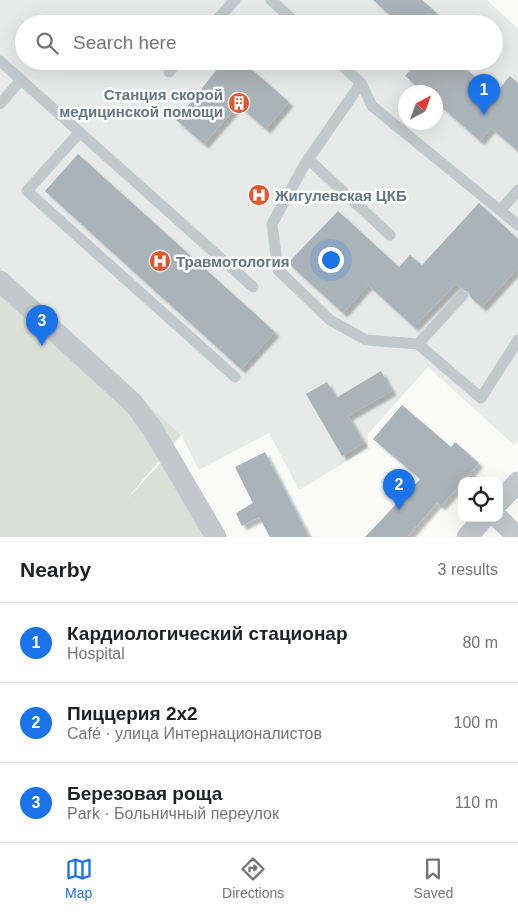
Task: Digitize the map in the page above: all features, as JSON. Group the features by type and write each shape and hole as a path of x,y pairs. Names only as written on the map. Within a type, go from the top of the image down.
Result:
{"street":[{"path":"0,281 133,403 152,428 216,537"},
{"path":"503,498 518,482"},
{"path":"467,537 480,522"},
{"path":"502,522 518,537"}],"lane":[{"path":"221,15 235,0"},
{"path":"271,0 287,15"},
{"path":"0,61 253,287"},
{"path":"347,70 361,83 372,106 518,225"},
{"path":"0,104 21,80"},
{"path":"361,83 308,159 272,224 278,270 330,320 366,340 418,344 481,398 518,340"},
{"path":"80,132 27,191 234,377"},
{"path":"308,159 390,235"},
{"path":"500,211 518,190"},
{"path":"418,344 464,295"}],"shaded area":[{"name":"Жигулевская ЦКБ","path":"0,0 487,0 518,29 518,441 514,445 428,367 368,434 368,448 299,490 269,433 199,470 181,435 0,268"},
{"path":"0,268 181,435 126,500 168,455 216,537 0,537"}],"building":[{"path":"373,0 422,0 439,15 390,15"},
{"name":"Станция скорой медицинской помощи","path":"217,70 252,70 289,102 266,129 238,105 204,144 176,120"},
{"path":"410,70 467,70 495,94 510,76 518,83 518,151 491,128 480,141 443,108 443,85 416,85 405,76"},
{"name":"Травмотология","path":"78,154 275,332 241,369 45,191"},
{"path":"479,203 518,239 518,268 482,307 470,297 468,289 460,288 456,284 414,327 368,285 343,313 288,263 338,211 399,267 410,255 422,265"},
{"path":"381,371 392,391 348,416 364,443 342,456 306,394 327,382 336,398"},
{"path":"402,405 451,447 455,442 479,463 467,477 458,477 458,487 441,506 437,503 407,537 365,537 420,479 373,439"},
{"path":"265,452 309,537 270,537 259,517 242,526 236,513 253,503 235,467"}],"place":[{"name":"Станция скорой медицинской помощи","path":"239,103"},
{"name":"Кардиологический стационар","path":"484,115"},
{"name":"Жигулевская ЦКБ","path":"259,195"},
{"name":"Травмотология","path":"160,261"},
{"name":"Березовая роща","path":"42,346"},
{"name":"Пиццерия 2х2","path":"399,510"}]}
